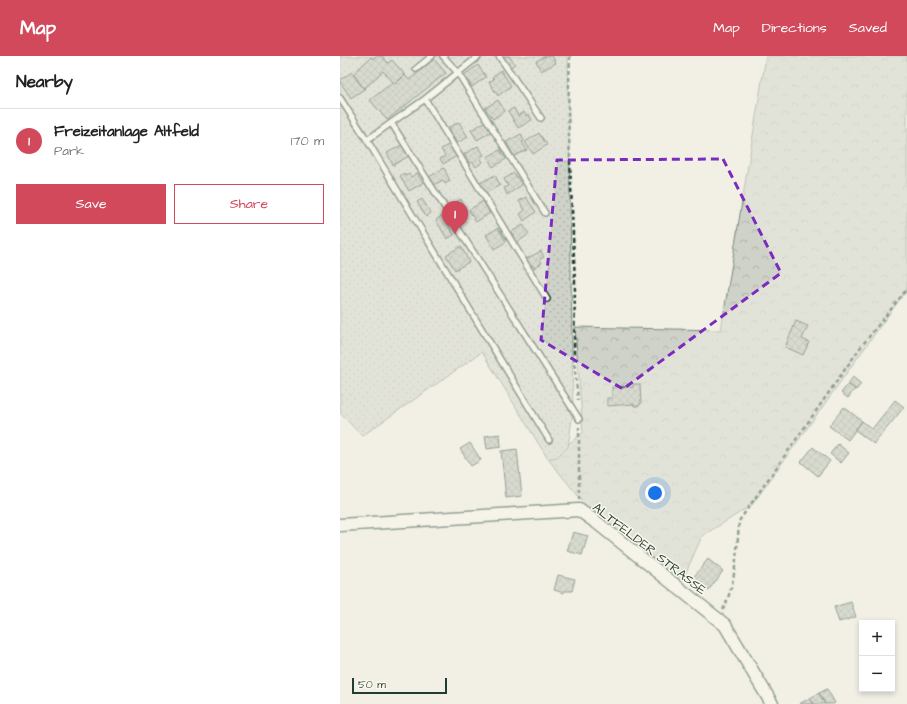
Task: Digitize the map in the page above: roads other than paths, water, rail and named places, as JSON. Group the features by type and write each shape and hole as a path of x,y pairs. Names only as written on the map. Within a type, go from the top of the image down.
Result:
{"street":[{"name":"ALTFELDER STRASSE","path":"340,525 579,510 726,625 772,704"}],"lane":[{"path":"416,69 432,56"},
{"path":"443,56 458,73 545,213"},
{"path":"368,140 392,124 479,56"},
{"path":"499,56 541,118"},
{"path":"340,98 368,140 549,440"},
{"path":"425,99 546,300"},
{"path":"392,124 579,419"}],"place":[{"name":"Freizeitanlage Altfeld","path":"455,234"}]}
